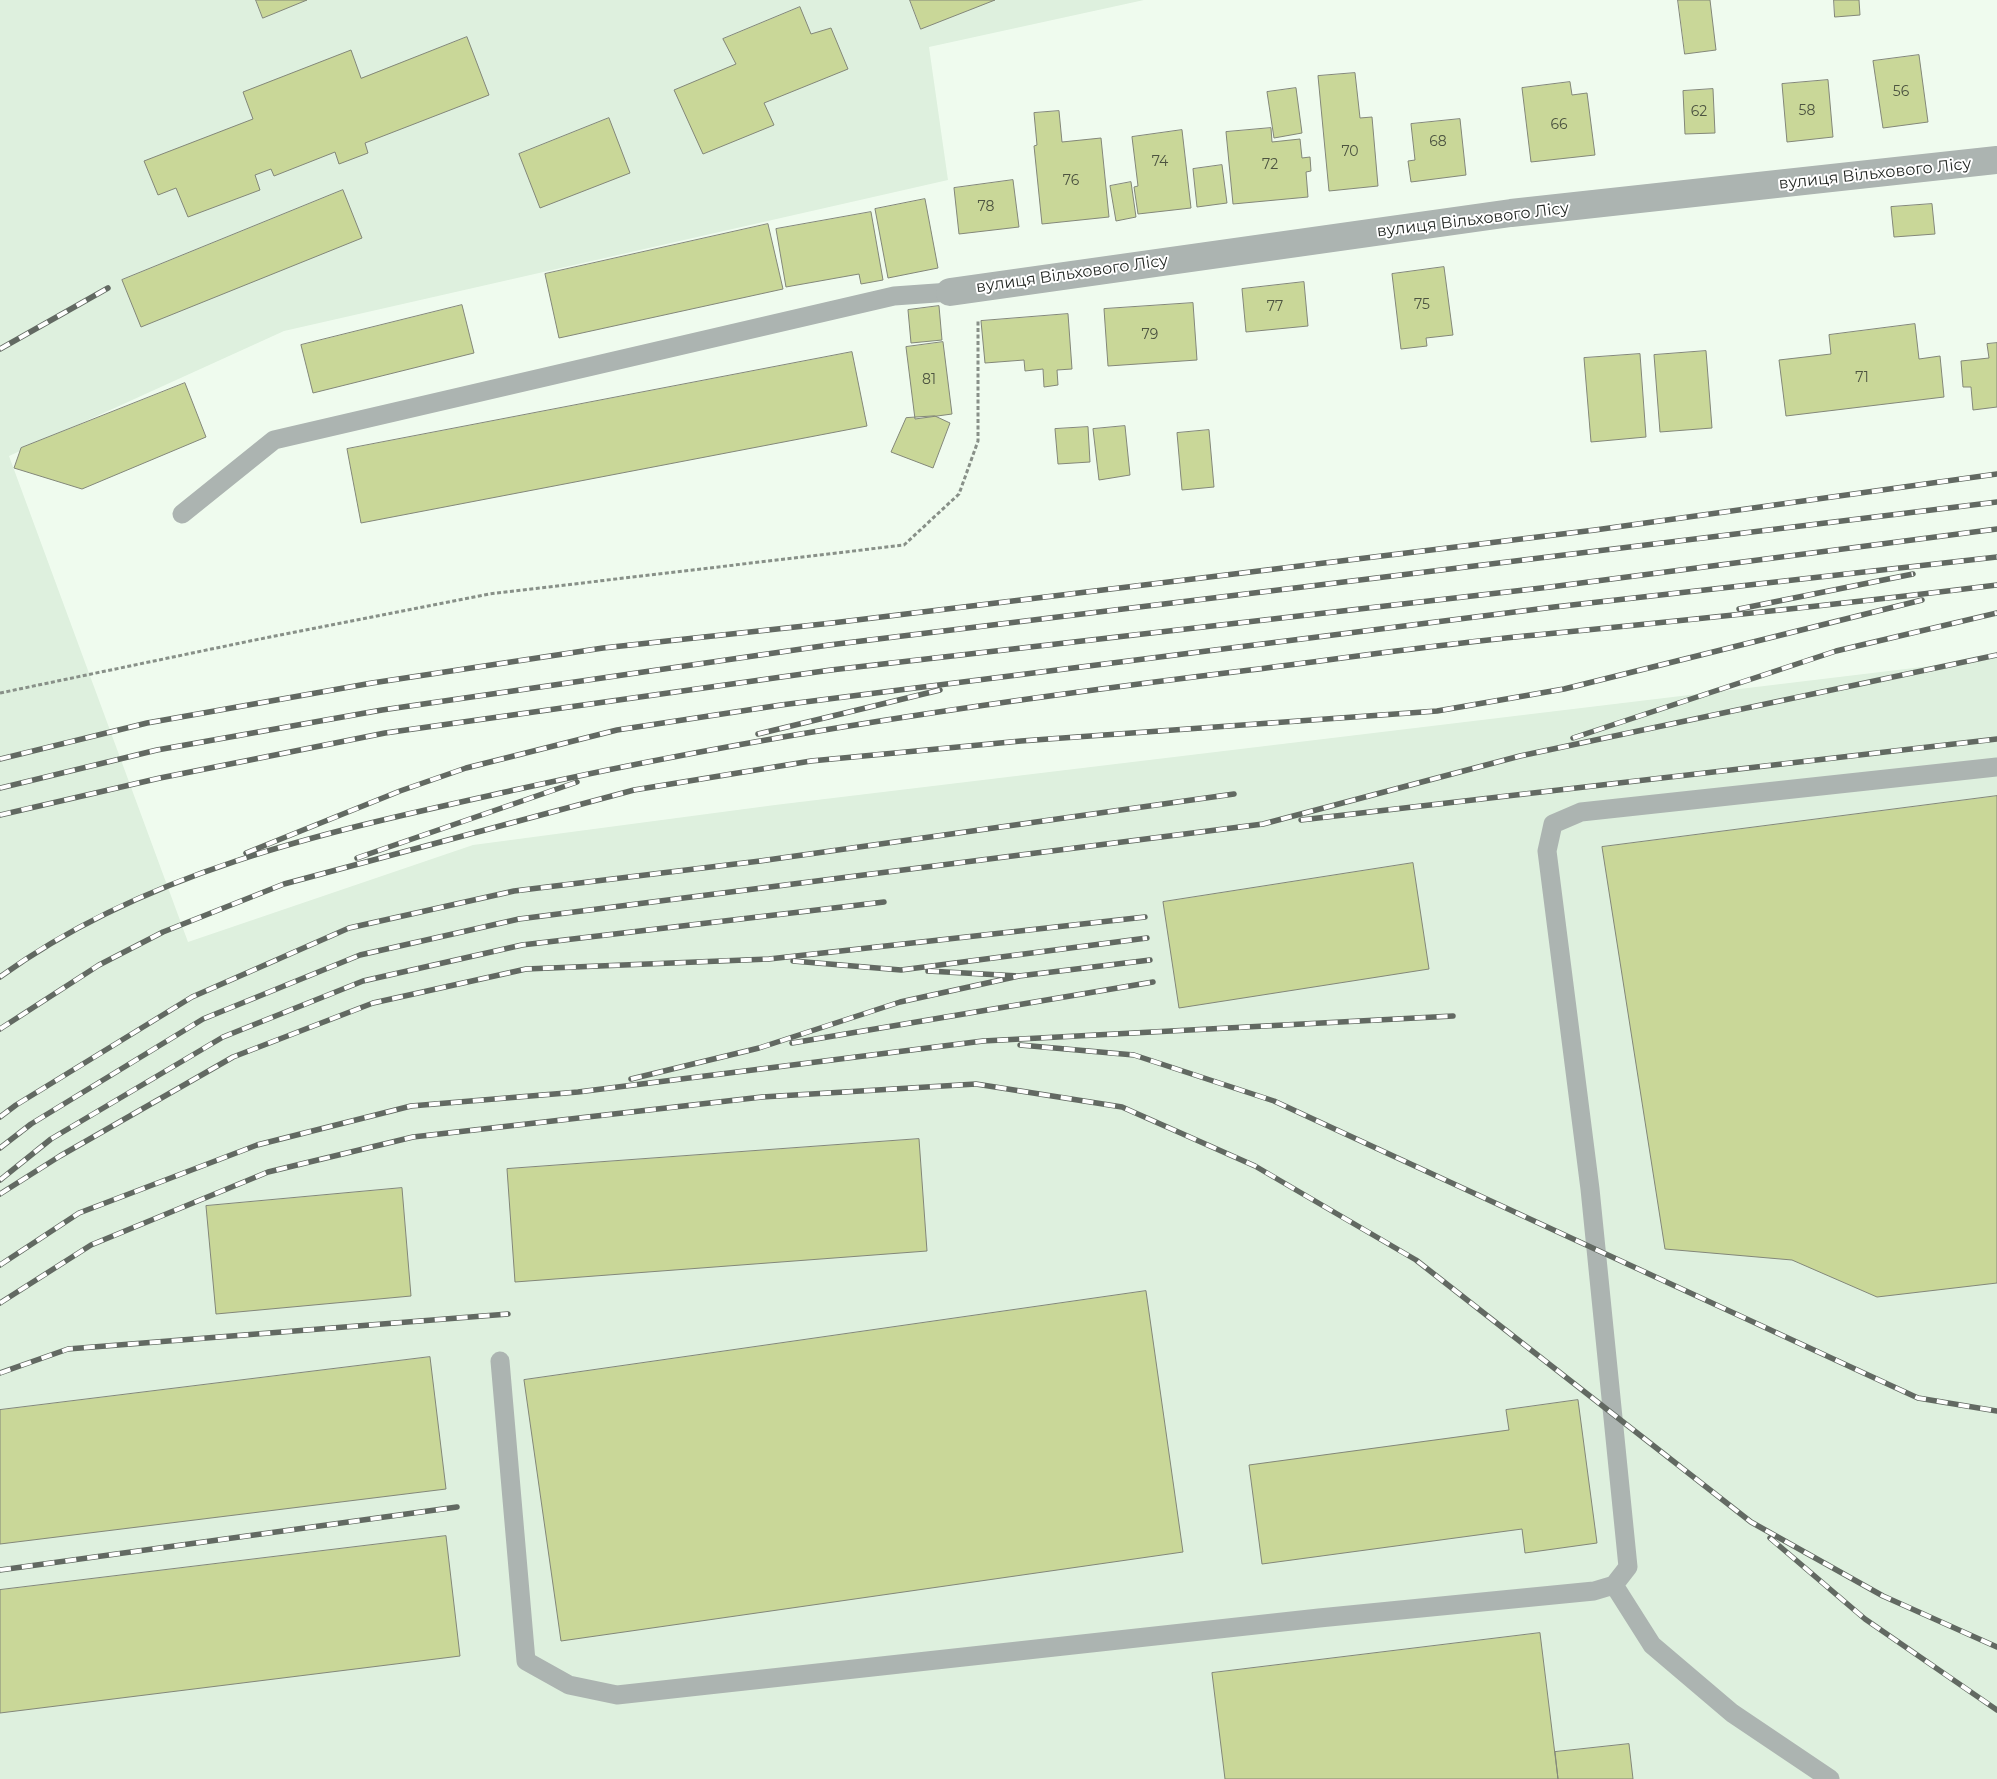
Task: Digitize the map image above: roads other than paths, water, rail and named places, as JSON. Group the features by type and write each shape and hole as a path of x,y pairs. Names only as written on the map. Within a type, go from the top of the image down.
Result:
{"street":[{"name":"вулиця Вільхового Лісу","path":"950,292 1511,213 1997,160"}],"lane":[{"path":"182,514 274,440 894,296 950,292"},
{"path":"500,1361 526,1661 569,1685 617,1694 1310,1619 1594,1591 1614,1585 1628,1567 1590,1189 1548,851 1554,824 1581,812 1997,767"},
{"path":"1614,1585 1624,1604 1652,1645 1732,1713 1830,1779"}],"railway":[{"path":"0,349 108,288"},
{"path":"0,759 147,723 372,683 603,648 832,623 1595,530 1997,474"},
{"path":"0,788 157,750 382,710 829,645 1997,502"},
{"path":"0,815 160,778 385,733 831,670 1550,587 1997,529"},
{"path":"246,853 400,791 466,768 617,730 781,705 1554,607 1997,557"},
{"path":"1739,609 1913,574"},
{"path":"0,977 58,939 120,907 183,880 249,857 316,837 384,820 519,789 700,752 883,720 1393,651 1767,612 1997,585"},
{"path":"0,1029 99,965 163,932 284,884 634,790 811,761 1021,741 1437,711 1564,689 1922,600"},
{"path":"1573,738 1836,651 1997,613"},
{"path":"0,1148 31,1124 203,1019 360,955 519,919 1263,824 1520,756 1997,655"},
{"path":"758,734 940,690"},
{"path":"1301,820 1997,739"},
{"path":"357,858 577,782"},
{"path":"0,1117 16,1105 192,997 349,928 514,891 760,861 1234,794"},
{"path":"0,1180 51,1139 223,1037 363,981 522,945 884,902"},
{"path":"0,1194 60,1156 233,1057 373,1003 526,969 769,959 1145,917"},
{"path":"793,961 901,970 1147,938"},
{"path":"928,971 1019,976 1150,960"},
{"path":"631,1079 759,1048 900,1002 1019,976"},
{"path":"792,1043 1153,982"},
{"path":"0,1265 79,1213 257,1145 411,1106 578,1092 983,1041 1453,1016"},
{"path":"1020,1045 1134,1055 1274,1101 1918,1398 1997,1411"},
{"path":"0,1303 91,1245 268,1172 413,1137 762,1097 976,1084 1122,1107 1255,1166 1416,1260 1751,1522 1883,1596 1997,1647"},
{"path":"0,1373 68,1349 508,1314"},
{"path":"0,1570 457,1507"},
{"path":"1770,1538 1865,1619 1997,1710"}]}
